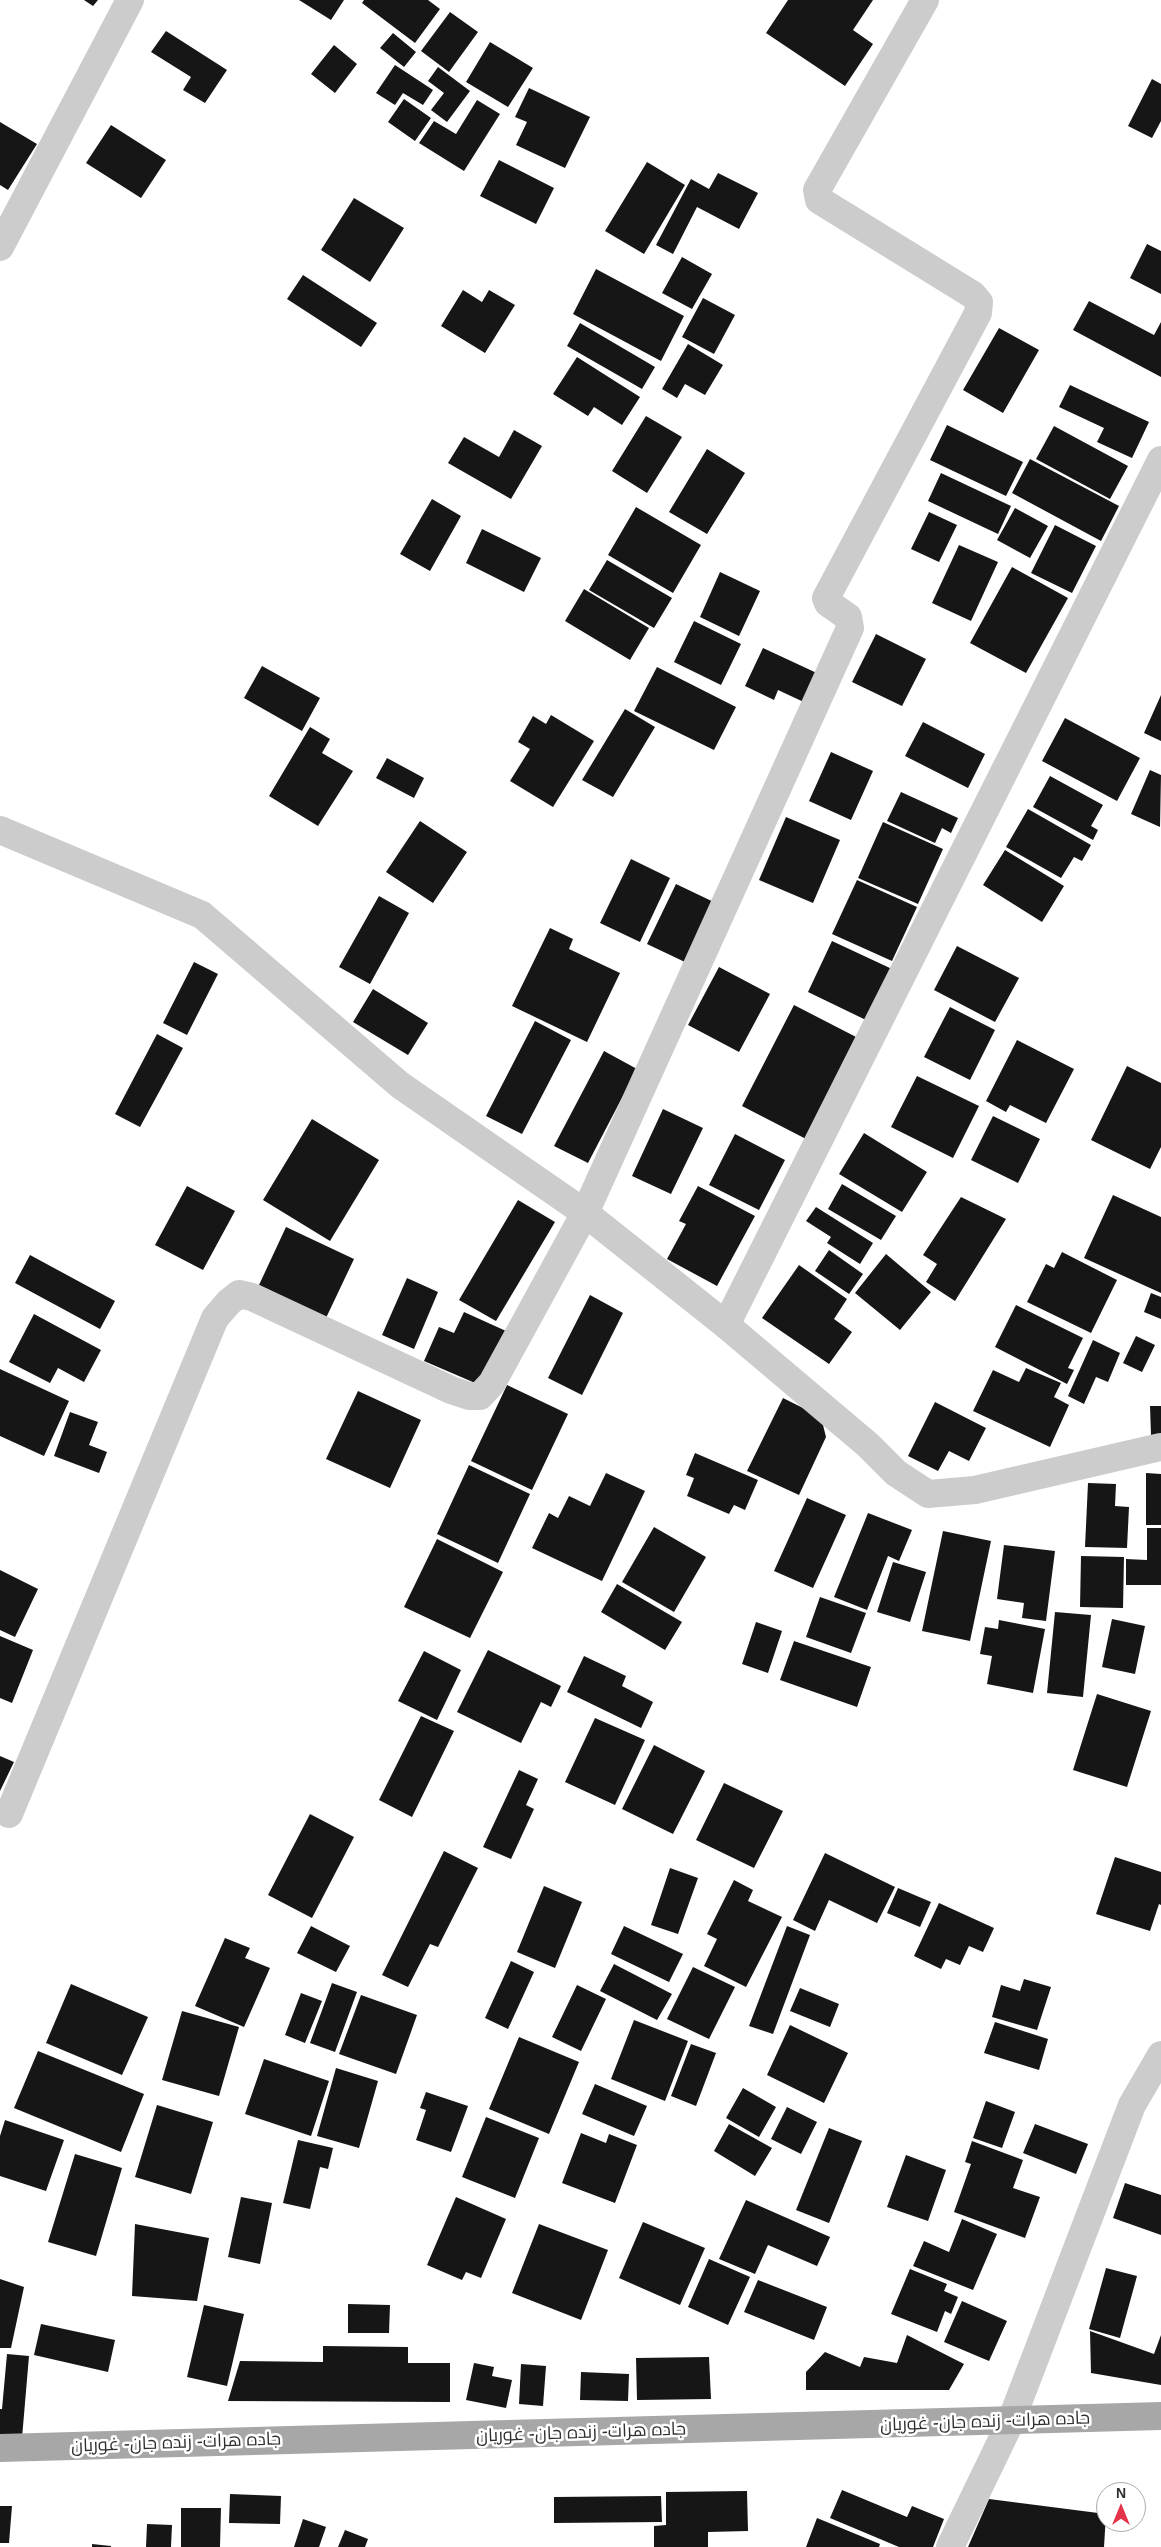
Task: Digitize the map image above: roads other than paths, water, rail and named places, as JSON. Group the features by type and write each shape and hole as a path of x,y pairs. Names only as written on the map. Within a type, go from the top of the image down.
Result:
{"main road":[{"name":"جاده هرات- زنده جان- غوریان","path":"0,2448 1011,2422 1161,2416"}],"street":[{"path":"0,247 130,0"},
{"path":"9,1814 215,1318 229,1302 239,1294 252,1297 451,1390 469,1396 480,1396 492,1383 586,1213 850,628 848,617 828,603 826,598 978,313 979,302 973,296 819,200 817,190 925,0"},
{"path":"726,1325 1161,460"},
{"path":"0,830 202,914 400,1085 586,1213 726,1325 868,1445 896,1473 928,1494 976,1490 1161,1447"},
{"path":"950,2547 1011,2422 1132,2105 1161,2055"}]}
